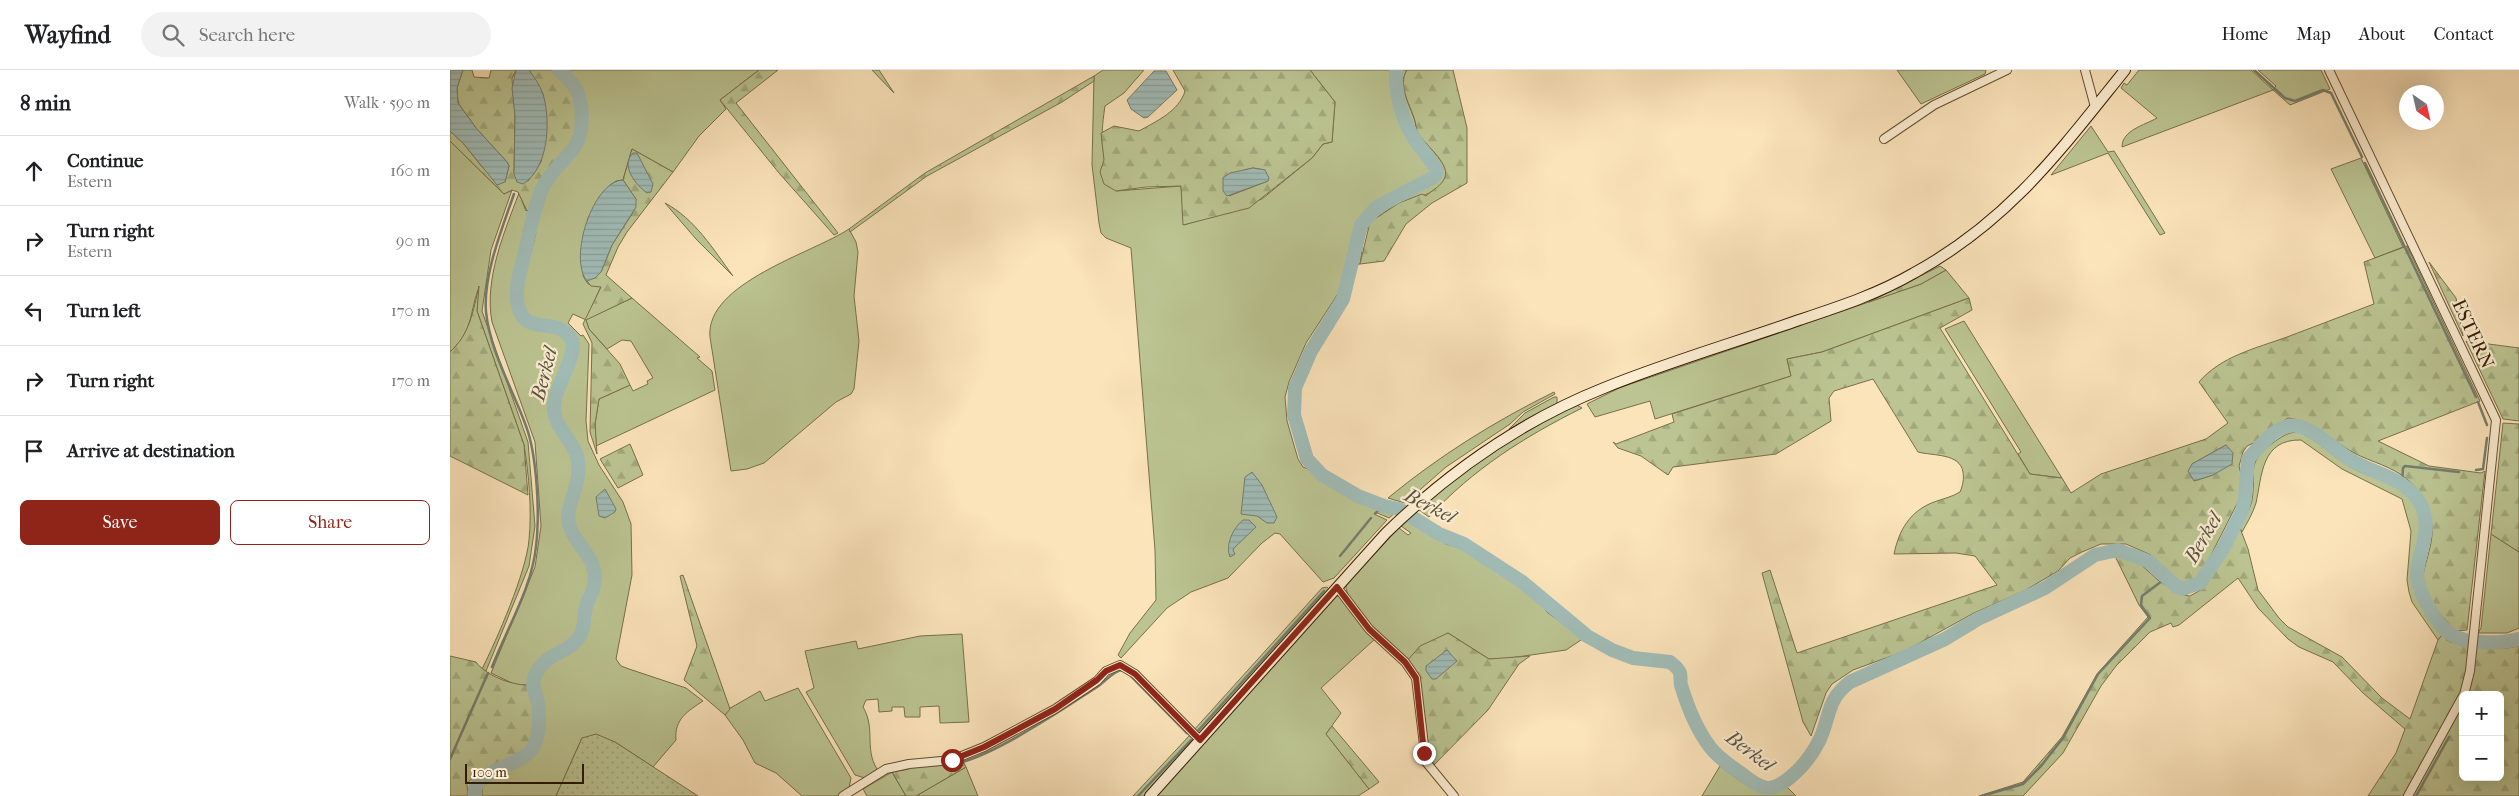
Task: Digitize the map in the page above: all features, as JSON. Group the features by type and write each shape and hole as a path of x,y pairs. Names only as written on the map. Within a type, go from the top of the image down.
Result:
{"street":[{"path":"1988,79 1990,70"},
{"path":"1884,140 1934,105 2008,70"},
{"path":"2086,70 2095,107"},
{"path":"1150,796 1386,533 1422,498 1496,443 1580,398 1606,387 1866,296 1914,273 1961,244 2013,201 2050,163 2125,70"},
{"name":"ESTERN","path":"2329,70 2496,420 2470,671 2464,691"},
{"path":"1337,587 1369,629 1405,662 1416,678 1426,762 1454,796"},
{"path":"843,796 886,769 909,764 952,760 984,747 1055,709 1097,680 1106,671 1120,665 1135,674 1200,740"},
{"name":"ESTERN","path":"2408,796 2459,703"}],"green space":[{"path":"463,70 472,70 474,77 489,78 491,70 516,70 512,79 515,116 514,174 528,181 541,162 546,132 543,94 529,70 553,70 569,86 576,98 577,132 573,142 544,179 531,207 527,211 518,192 512,190 504,194 450,141 450,131 463,143 482,167 505,182 509,166 507,162 476,128 458,103 457,88"},
{"path":"565,70 759,70 720,100 726,109 699,136 673,172 632,149 623,180 616,181 609,186 588,218 583,276 588,284 601,286 587,319 632,298 700,357 697,358 712,371 715,390 596,446 595,424 599,399 630,385 633,391 648,384 647,381 653,378 631,341 622,340 607,349 589,329 586,320 573,314 568,323 581,336 583,335 589,344 586,421 588,441 599,465 623,502 631,524 632,575 616,659 621,666 686,688 703,701 683,716 677,726 676,740 653,767 615,742 582,738 556,796 482,796 482,788 492,779 531,757 540,742 543,701 537,684 548,664 556,655 571,651 582,640 587,631 597,583 594,560 571,519 582,482 581,461 574,440 557,410 565,381 576,359 578,342 568,327 532,321 524,311 522,302 526,269 543,199 551,181 576,150 584,129 585,118 582,97 572,78"},
{"path":"759,70 778,70 736,103 838,233 834,235 779,173 720,100"},
{"path":"872,70 879,70 894,93"},
{"path":"1103,70 1144,70 1124,93 1105,106 1102,131 1103,150 1116,191 1181,186 1184,225 1262,199 1312,158 1323,144 1332,142 1335,102 1310,70 1394,70 1393,86 1397,107 1404,127 1408,136 1433,171 1432,175 1374,205 1358,222 1341,289 1306,343 1289,382 1285,397 1287,421 1298,459 1303,467 1310,470 1318,478 1357,500 1380,510 1396,512 1389,518 1375,512 1374,514 1387,520 1334,578 1323,582 1280,534 1275,533 1262,543 1228,578 1191,592 1167,608 1121,658 1118,655 1130,633 1156,600 1155,550 1131,248 1106,238 1101,233 1092,165 1094,76"},
{"path":"1173,70 1310,70 1335,102 1332,142 1323,144 1312,158 1249,208 1183,225 1181,186 1146,187 1116,191 1104,184 1100,172 1104,160 1101,133 1114,126 1139,131 1173,110 1185,91","holes":["1253,168 1265,170 1268,181 1229,196 1244,170"]},
{"path":"1400,70 1407,70 1403,82 1404,89 1417,131 1444,165 1446,177 1438,188 1425,195 1395,205 1370,224 1364,235 1360,264 1355,265 1358,245 1364,226 1369,218 1396,198 1436,180 1440,171 1416,137 1408,122 1398,86"},
{"path":"1407,70 1453,70 1467,128 1467,183 1432,203 1406,224 1384,261 1360,264 1370,222 1399,203 1422,194 1426,196 1445,177 1444,166 1417,132 1403,83"},
{"path":"1897,70 1986,70 1985,74 1921,104"},
{"path":"2139,70 2251,70 2273,90 2122,147 2123,141 2130,132 2157,118 2121,88 2124,83 2127,85"},
{"path":"2258,70 2321,70 2330,89 2290,105 2273,90 2276,86"},
{"path":"1094,76 1094,81 1062,102 927,176 850,232 849,229 925,173"},
{"path":"2091,126 2108,152 2114,151 2165,233 2160,235 2108,153 2051,175"},
{"path":"450,141 504,194 512,190 491,250 482,311 528,442 535,526 529,566 486,671 482,669 510,606 527,554 530,529 530,492 524,445 477,311 478,290 467,330 450,352"},
{"path":"632,149 673,172 627,232 618,247 606,275 632,298 586,320 589,329 620,364 630,385 599,399 595,424 597,454 590,432 592,343 583,324 601,287 591,286 587,281 601,272 612,245 632,214 636,199 623,180"},
{"path":"2361,158 2403,247 2375,258 2331,169"},
{"path":"519,193 526,211 531,207 516,267 513,300 516,313 523,322 565,338 569,352 556,383 551,411 553,424 570,448 575,472 574,482 562,517 565,527 587,558 591,580 576,634 539,664 529,677 527,685 516,685 491,673 535,567 541,526 535,442 492,322 490,306 493,273 497,256"},
{"path":"665,203 694,226 711,245 733,276 696,239"},
{"path":"849,229 856,242 858,252 854,296 859,341 854,389 851,394 836,402 764,463 747,469 731,471 710,337 713,318 725,301 742,285 788,259"},
{"path":"2407,246 2480,401 2378,441 2429,466 2481,473 2485,471 2467,630 2455,631 2432,604 2426,591 2423,576 2432,531 2426,504 2415,487 2395,471 2354,453 2306,423 2288,418 2257,439 2258,441 2247,446 2243,452 2239,466 2242,478 2240,498 2200,575 2189,582 2180,583 2151,555 2126,544 2101,544 2070,558 2058,571 2024,591 1974,613 1905,651 1853,670 1832,684 1826,693 1811,736 1803,722 1762,573 1770,570 1797,653 1997,585 1975,556 1956,553 1894,554 1899,537 1912,516 1934,502 1960,492 1963,484 1961,466 1957,461 1945,456 1918,452 1873,379 1834,391 1829,398 1831,421 1776,454 1673,467 1668,475 1641,456 1618,448 1613,442 1616,444 1674,422 1672,414 1791,376 1787,359 1822,352 1969,298 1972,310 1940,328 2030,474 2062,478 2071,493 2101,474 2206,439 2228,423 2199,382 2218,366 2240,354 2374,304 2364,262","holes":["2226,445 2213,475 2194,481 2192,464"]},
{"path":"2429,262 2456,298 2463,336"},
{"path":"1940,266 1946,270 1921,284 1869,302"},
{"path":"1946,270 1969,298 1822,352 1787,359 1791,376 1655,419 1650,401 1595,417 1587,404 1619,388 1921,284"},
{"path":"479,286 477,311 524,445 528,495 450,456 450,352 457,345 466,330"},
{"path":"1964,321 2062,478 2030,474 2018,454 2021,452 1945,329"},
{"path":"2466,341 2519,348 2519,421 2503,419"},
{"path":"1554,392 1555,394 1523,412 1510,424 1446,467 1405,503 1388,498 1468,440"},
{"path":"1557,397 1557,404 1509,429 1525,413"},
{"path":"1575,404 1582,408 1500,455 1463,484 1429,517 1418,509 1437,491 1490,451"},
{"path":"2503,423 2519,424 2519,552 2491,534"},
{"path":"2299,432 2312,439 2349,466 2388,482 2406,493 2413,500 2418,510 2421,524 2414,567 2415,586 2420,604 2442,635 2438,640 2412,602 2409,592 2407,580 2411,531 2402,499 2342,469 2301,440 2288,441 2271,452 2262,471 2255,507 2242,532 2240,528 2252,500 2255,462 2274,442 2283,436"},
{"path":"630,444 643,475 618,488 600,459"},
{"path":"1408,520 1446,544 1466,550 1524,589 1536,598 1548,613 1584,638 1566,650 1503,659 1489,659 1448,633 1407,661 1360,614 1347,593 1346,584 1399,528 1408,535 1411,533 1401,526"},
{"path":"2240,528 2248,549 2258,590 2279,618 2288,627 2342,657 2382,698 2410,719 2438,640 2442,635 2450,642 2470,646 2469,670 2463,691 2459,691 2459,699 2405,796 2368,796 2396,753 2405,729 2363,693 2333,662 2299,647 2288,639 2258,608 2238,578 2179,625 2173,627 2171,623 2150,632 2116,666 2101,686 2063,753 2023,796 1979,796 2023,782 2062,737 2097,674 2148,617 2139,605 2115,556 2137,561 2159,581 2181,595 2190,596 2199,591 2208,582 2216,564 2224,556"},
{"path":"2491,534 2519,552 2519,628 2507,633 2478,633 2481,628"},
{"path":"683,575 730,709 725,715 684,680 697,646 680,576"},
{"path":"1327,587 1330,590 1201,734 1193,731 1322,588"},
{"path":"1335,595 1342,598 1375,639 1321,688 1341,713 1326,734 1369,789 1358,796 1155,796"},
{"path":"1448,633 1489,659 1530,656 1519,664 1488,710 1432,767 1428,761 1421,688 1418,677 1407,661 1420,646"},
{"path":"962,634 969,722 940,723 939,706 920,707 920,717 905,717 904,707 892,707 892,711 879,712 878,699 866,700 863,707 869,723 871,754 877,769 865,778 855,775 806,692 814,688 805,651 856,641 858,649 920,636"},
{"path":"2519,646 2519,796 2410,796 2459,709 2459,781 2504,781 2504,691 2467,691 2475,647 2507,648"},
{"path":"450,656 476,662 492,675 506,681 527,685 534,702 534,736 530,745 525,752 500,762 470,780 467,784 468,796 450,796"},
{"path":"798,688 851,778 849,788 839,796 802,796 776,773 755,763 743,740 725,715 727,710 760,691 765,701"},
{"path":"1332,726 1379,782 1369,789 1326,734"},
{"path":"596,734 615,742 698,796 556,796 582,738"},
{"path":"1190,735 1195,741 1144,796 1133,796"},
{"path":"964,763 966,767 916,796 906,796 892,772 909,769 909,766"},
{"path":"1720,766 1751,787 1767,790 1787,787 1796,796 1702,796"},
{"path":"966,767 978,796 916,796"},
{"path":"892,772 906,796 867,796 863,789"}],"water":[{"path":"450,70 463,70 457,88 458,103 476,128 507,162 509,166 505,182 497,185 463,143 450,131"},
{"path":"516,70 529,70 535,78 543,94 547,117 546,143 543,155 532,177 523,184 517,182 514,174 515,116 512,88"},
{"path":"1154,71 1166,71 1177,90 1148,117 1144,118 1131,109 1127,100"},
{"path":"633,153 637,153 653,184 651,192 647,193 643,190 631,175 628,164 629,158"},
{"path":"1253,168 1265,170 1269,178 1268,181 1227,196 1223,191 1223,178 1230,173"},
{"path":"623,180 636,199 636,207 612,245 601,272 595,278 587,281 582,270 580,256 587,222 593,206 602,193 612,184"},
{"path":"2226,445 2233,453 2232,464 2213,475 2194,481 2188,471 2192,464"},
{"path":"1252,472 1262,485 1277,517 1274,523 1267,523 1257,516 1241,514 1245,477"},
{"path":"605,489 616,509 615,512 605,518 599,516 596,497"},
{"path":"1243,520 1249,520 1256,527 1234,548 1235,554 1230,557 1229,542 1236,527"},
{"path":"1447,650 1457,661 1436,679 1432,679 1426,671 1426,666"}],"waterway":[{"name":"Berkel","path":"475,796 475,788 486,776 523,757 533,748 539,723 538,704 533,685 534,678 543,663 573,644 581,635 586,606 593,590 595,579 591,561 572,532 569,524 569,509 578,476 577,456 572,444 561,429 554,411 554,402 571,355 572,341 566,332 558,328 530,322 523,317 518,307 518,278 531,224 542,189 553,172 574,148 580,135 582,111 579,95 559,70"},
{"name":"Berkel","path":"1396,70 1398,95 1408,128 1437,171 1434,177 1377,207 1361,225 1343,299 1311,351 1295,388 1294,415 1307,459 1322,475 1358,496 1384,506 1399,509 1439,534 1464,544 1521,581 1587,636 1612,650 1633,658 1670,662 1680,674 1681,685 1689,709 1710,747 1725,762 1756,784 1768,788 1780,785 1801,767 1819,741 1837,695 1850,682 1945,639 1978,619 2045,588 2095,555 2118,550 2148,561 2176,586 2183,589 2200,583 2224,547 2242,511 2248,459 2263,442 2276,432 2290,426 2304,428 2351,460 2400,483 2416,497 2422,507 2426,524 2418,565 2418,581 2429,608 2446,630 2458,638 2475,642 2512,641 2519,639"},
{"path":"2254,70 2285,98 2295,101 2323,90 2331,93 2362,157"},
{"path":"2365,163 2476,397"},
{"path":"492,667 530,577 534,562 537,533 537,485 530,438 497,356 488,327 486,312 487,283 490,268 514,194"},
{"path":"2478,402 2487,425"},
{"path":"2476,470 2483,469 2487,438"},
{"path":"2402,485 2403,468 2405,466 2459,472"},
{"path":"1376,513 1382,506"},
{"path":"1340,556 1371,518"},
{"path":"1982,796 2023,784 2041,766 2063,738 2098,674 2150,618 2141,605 2142,596 2166,578"},
{"path":"1196,733 1324,591"},
{"path":"950,764 983,754 1025,733 1097,687 1115,672 1122,670"},
{"path":"450,759 488,673"},
{"path":"1129,674 1187,733"},
{"path":"2416,796 2449,737"},
{"path":"1138,796 1191,740"}],"route":[{"path":"952,760 984,747 1055,709 1097,680 1113,666 1120,665 1135,674 1191,733 1200,740 1337,587 1369,629 1405,662 1416,678 1420,699 1424,753"}]}
